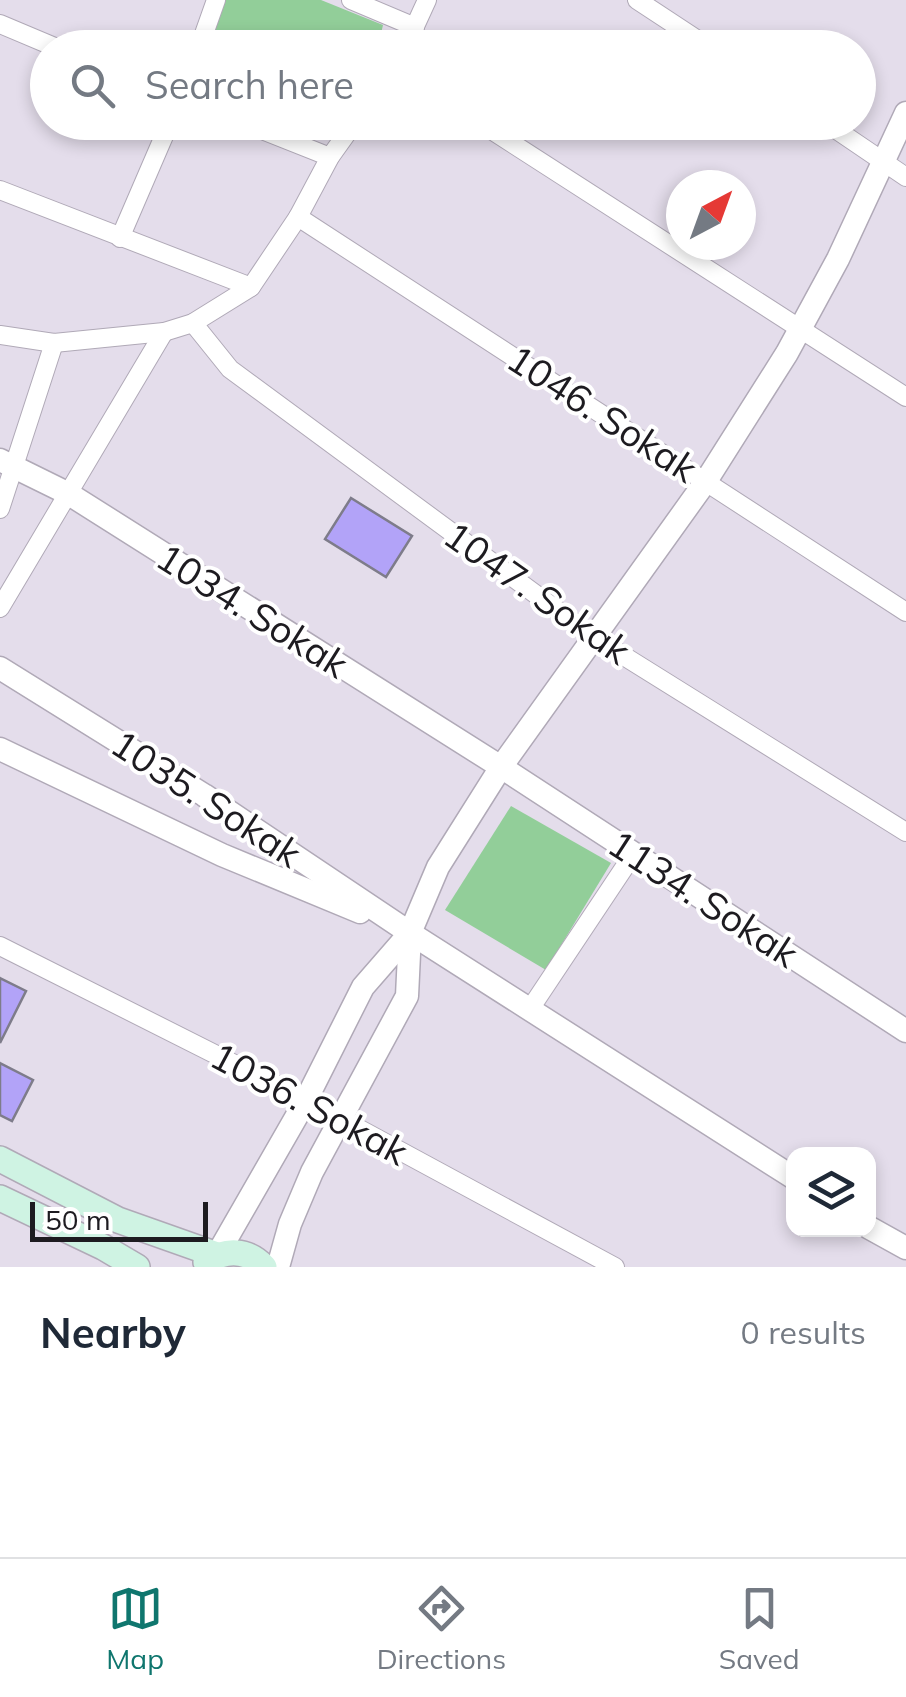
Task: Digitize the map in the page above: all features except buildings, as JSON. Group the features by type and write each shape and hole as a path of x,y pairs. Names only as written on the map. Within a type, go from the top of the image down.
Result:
{"main road":[{"path":"0,1160 209,1261 245,1254 264,1267"},
{"path":"0,1198 137,1267"}],"street":[{"path":"205,30 216,0"},
{"path":"351,0 416,27"},
{"path":"414,30 427,0"},
{"path":"637,0 683,30"},
{"path":"0,24 30,37"},
{"path":"209,1261 306,1100 362,987 410,933 438,867 501,767 706,481 801,327 906,113"},
{"path":"120,238 162,140"},
{"path":"289,140 330,156"},
{"path":"0,335 54,343 164,332 193,324 251,287 298,217 342,140"},
{"path":"507,140 906,397"},
{"path":"853,140 906,177"},
{"path":"0,190 251,287"},
{"name":"1046. Sokak","path":"298,217 906,612"},
{"name":"1047. Sokak","path":"193,324 230,370 595,638 906,832"},
{"path":"0,608 164,332"},
{"path":"0,509 7,464 54,343"},
{"name":"1034. Sokak","path":"7,464 69,494 501,767"},
{"name":"1035. Sokak","path":"0,668 204,795 410,933 786,1173"},
{"name":"1035. Sokak","path":"0,749 222,854 410,933"},
{"name":"1134. Sokak","path":"501,767 906,1031"},
{"path":"530,1009 634,854"},
{"path":"278,1267 290,1224 312,1172 406,996 410,933"},
{"name":"1036. Sokak","path":"0,946 306,1100 615,1267"},
{"path":"876,1231 906,1248"}],"green space":[{"path":"223,0 321,0 383,25 382,30 212,30"},
{"path":"511,806 611,863 546,970 445,910"}]}
